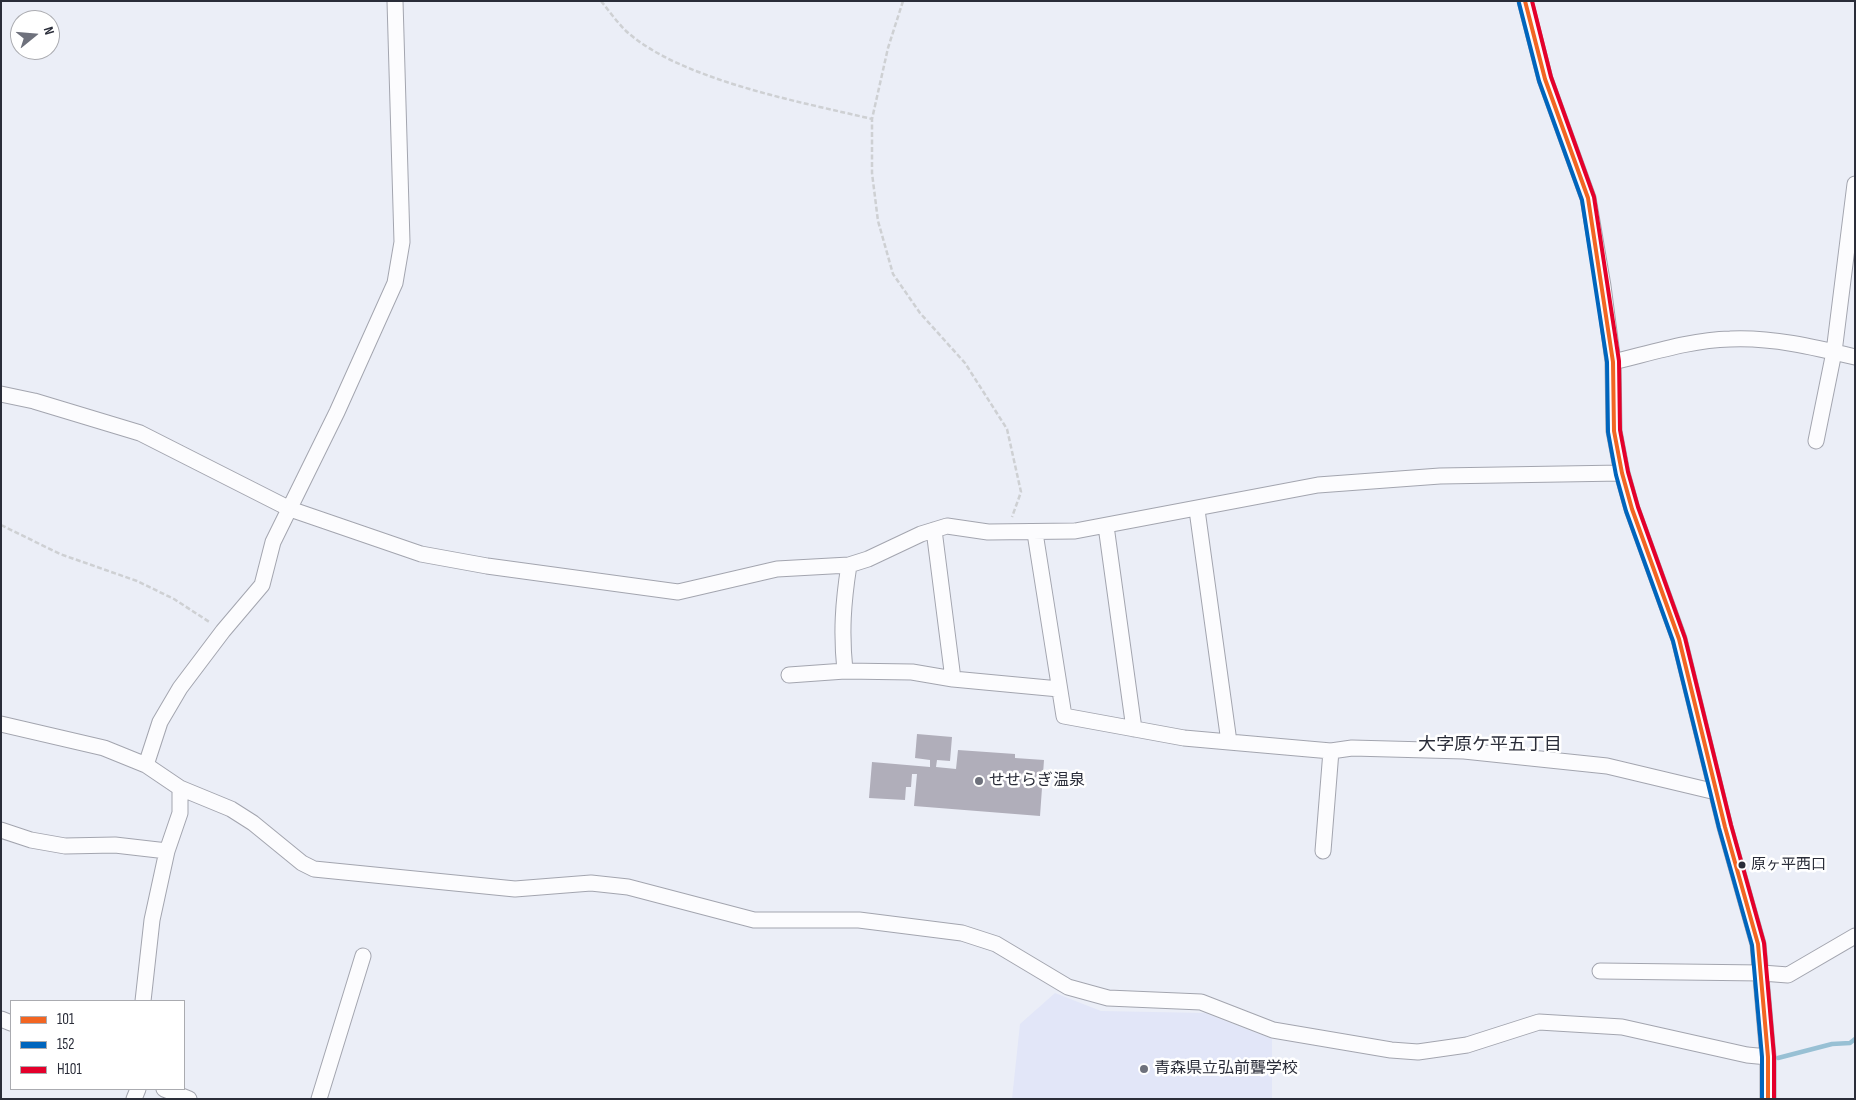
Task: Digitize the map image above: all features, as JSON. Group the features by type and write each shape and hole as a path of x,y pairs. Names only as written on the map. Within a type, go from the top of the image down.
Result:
{"street":[{"path":"146,765 165,713 180,688 222,631 262,585 273,542 337,412 395,284 402,242 395,1"},
{"path":"1525,1 1545,79 1588,198 1604,286 1613,362 1614,430 1622,473 1632,509 1679,639 1716,792 1758,944 1768,1057 1768,1099"},
{"path":"1816,441 1834,352 1855,184"},
{"path":"1613,362 1698,342 1730,339 1758,339 1855,357"},
{"path":"1,394 34,401 140,433 290,508 433,557 678,592 777,569 849,565 868,559 904,541 947,526 1006,533 1075,531 1197,510 1318,485 1440,476 1622,473"},
{"path":"1197,510 1229,742"},
{"path":"1106,526 1134,729"},
{"path":"934,530 953,679"},
{"path":"1034,533 1064,716 1184,738 1331,751 1352,748 1464,751 1607,766 1716,792"},
{"path":"845,671 842,607 849,565"},
{"path":"790,675 845,671 912,672 953,679 1059,689"},
{"path":"1,724 104,748 146,765 180,788 231,809 253,823 302,862 314,869 515,888 609,884 635,888 754,920 859,920 962,932 996,944 1068,987 1092,994 1108,998 1201,1002 1273,1030 1391,1050 1418,1052 1466,1045 1539,1022 1622,1027 1747,1055 1768,1057"},
{"path":"1323,851 1331,751"},
{"path":"143,1000 152,920 168,851 180,813 180,788"},
{"path":"1,830 31,840 65,846 114,845 168,851"},
{"path":"1600,971 1788,975 1855,936"},
{"path":"319,1099 363,956"},
{"path":"166,1090 189,1099"}],"path":[{"path":"601,1 625,30 653,50 676,63 780,97 872,119"},
{"path":"903,1 888,48 872,119 872,173 878,220 893,274 920,313 966,362 1007,429 1021,492 1006,533"},
{"path":"1,525 60,554 137,581 174,599 222,631"}],"shaded area":[{"name":"青森県立弘前聾学校","path":"1055,993 1101,1011 1205,1013 1272,1039 1272,1099 1012,1099 1020,1024"}],"building":[{"name":"せせらぎ温泉","path":"917,734 952,737 950,761 937,760 936,767 956,769 958,750 1015,754 1015,758 1044,760 1040,816 914,806 917,774 912,774 911,787 906,787 905,800 869,798 872,762 930,767 930,760 915,758"}],"waterway":[{"path":"1778,1058 1832,1044 1850,1043 1855,1039"}],"transit line":[{"name":"101","path":"1525,1 1545,79 1588,198 1613,362 1614,431 1622,473 1632,509 1679,639 1725,827 1758,944 1768,1057 1768,1099"},
{"name":"H101","path":"1532,1 1551,77 1594,197 1619,361 1620,430 1628,472 1638,507 1685,638 1731,825 1764,943 1774,1056 1774,1099"},
{"name":"152","path":"1519,3 1539,81 1582,200 1607,362 1608,432 1616,475 1626,511 1673,641 1719,828 1752,945 1762,1057 1762,1099"}],"place":[{"name":"せせらぎ温泉","path":"979,781"},
{"name":"原ヶ平西口","path":"1742,865"},
{"name":"青森県立弘前聾学校","path":"1144,1069"}],"district":[{"name":"大字原ケ平五丁目","path":"1490,745"}]}
